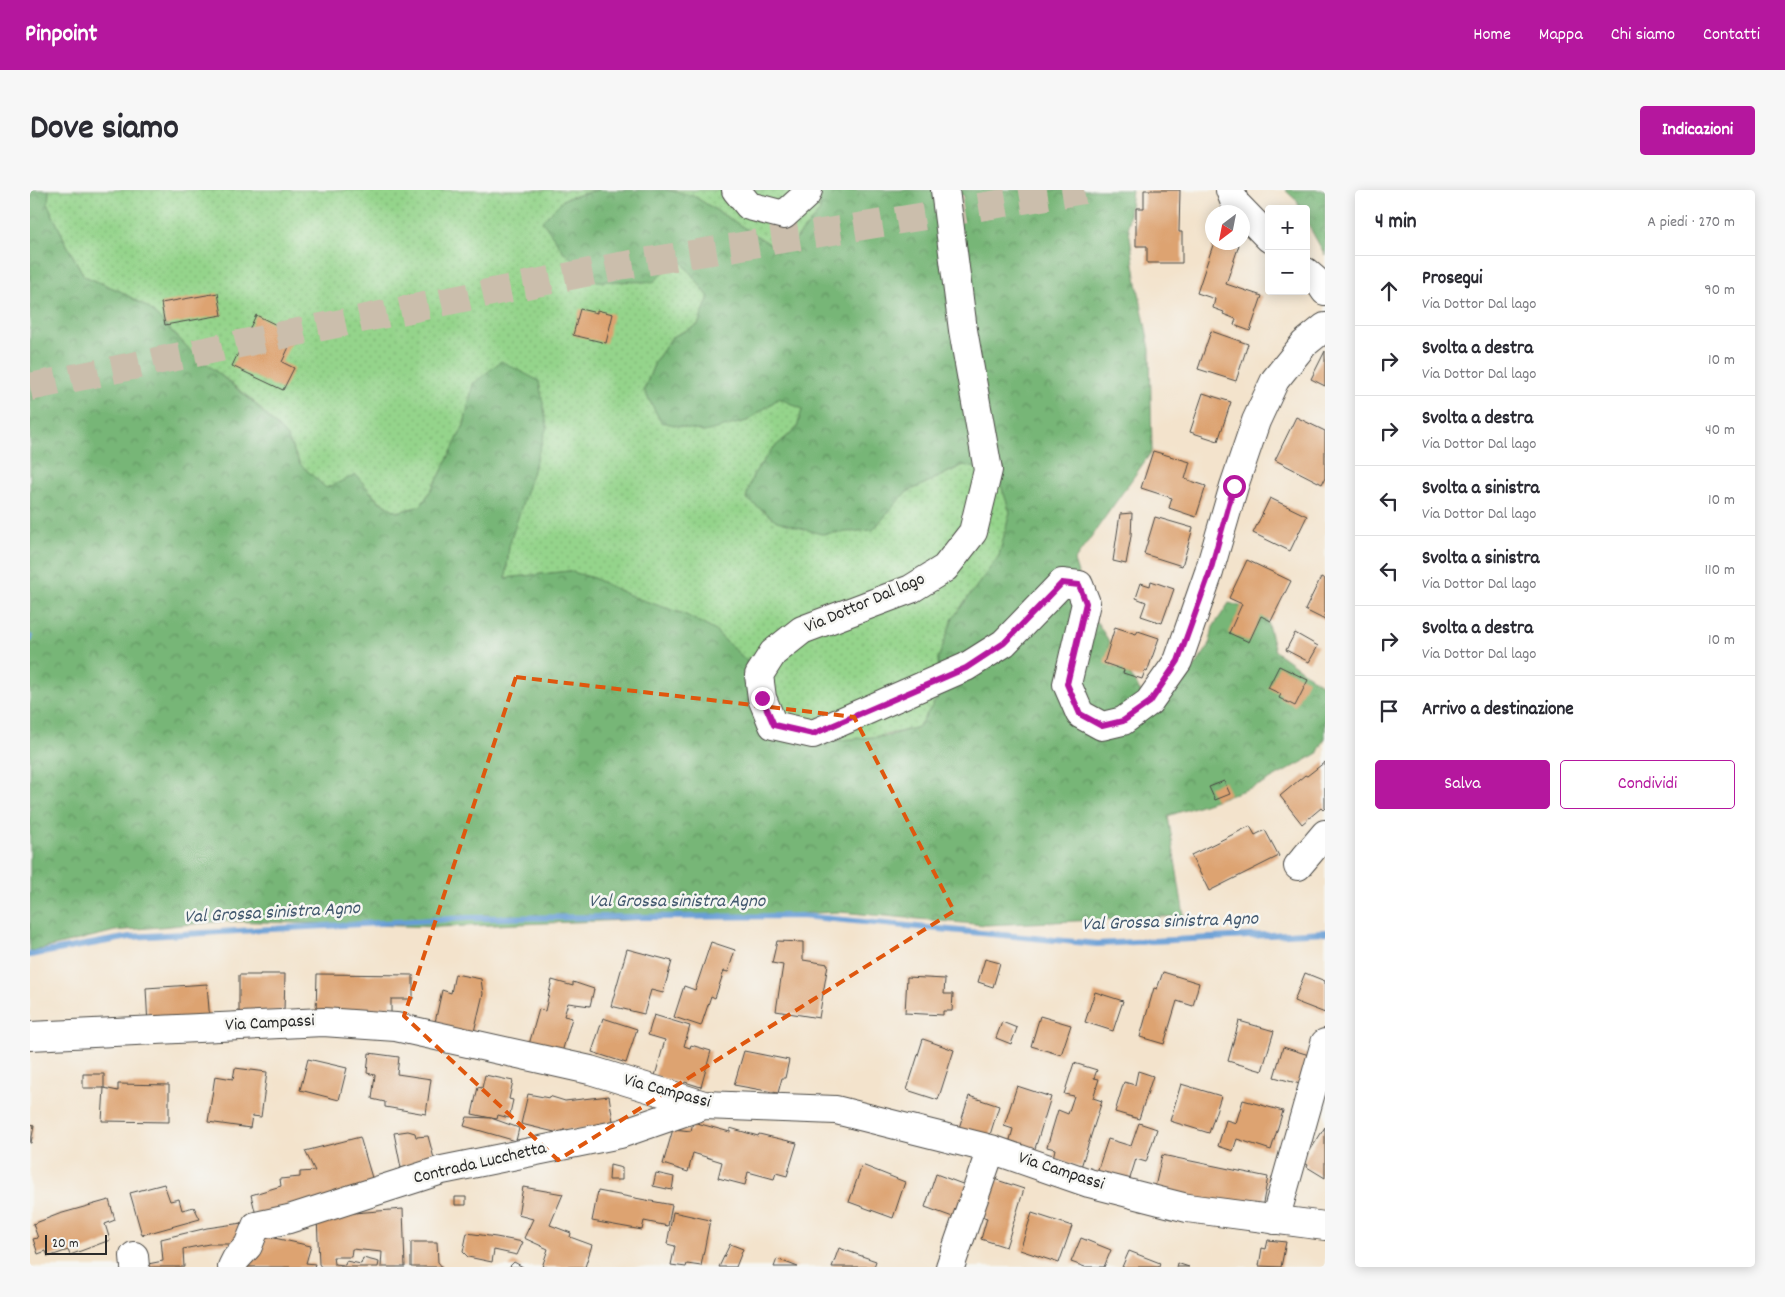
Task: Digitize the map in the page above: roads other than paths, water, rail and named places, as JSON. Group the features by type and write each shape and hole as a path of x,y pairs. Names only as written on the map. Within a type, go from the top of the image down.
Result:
{"street":[{"path":"736,190 750,206 784,215 806,195 808,190"},
{"name":"Via Dottor Dal lago","path":"945,190 963,330 988,470 973,532 945,568 911,589 802,630 773,652 759,675 762,698 774,725 813,734 966,668 1004,643 1062,583 1079,585 1086,603 1067,684 1080,714 1102,726 1123,721 1150,702 1178,661 1210,572 1234,486 1256,421 1275,380 1304,344 1325,328"},
{"path":"1230,190 1235,203 1265,234"},
{"path":"1310,275 1325,291"},
{"path":"1298,866 1325,834"},
{"name":"Via Campassi","path":"30,1036 323,1022 396,1028 590,1070 704,1105 836,1110 992,1149 1089,1183 1187,1208 1325,1226"},
{"path":"1275,1220 1325,1043"},
{"name":"Contrada Lucchetta","path":"232,1267 236,1259 248,1246 256,1226 288,1219 442,1170 620,1134 704,1105"},
{"path":"950,1267 992,1149"}],"waterway":[{"name":"Val Grossa sinistra Agno","path":"30,955 130,937 468,918 801,916 1097,944 1325,932"}],"tunnel":[{"path":"30,387 619,266 1084,190"}]}
